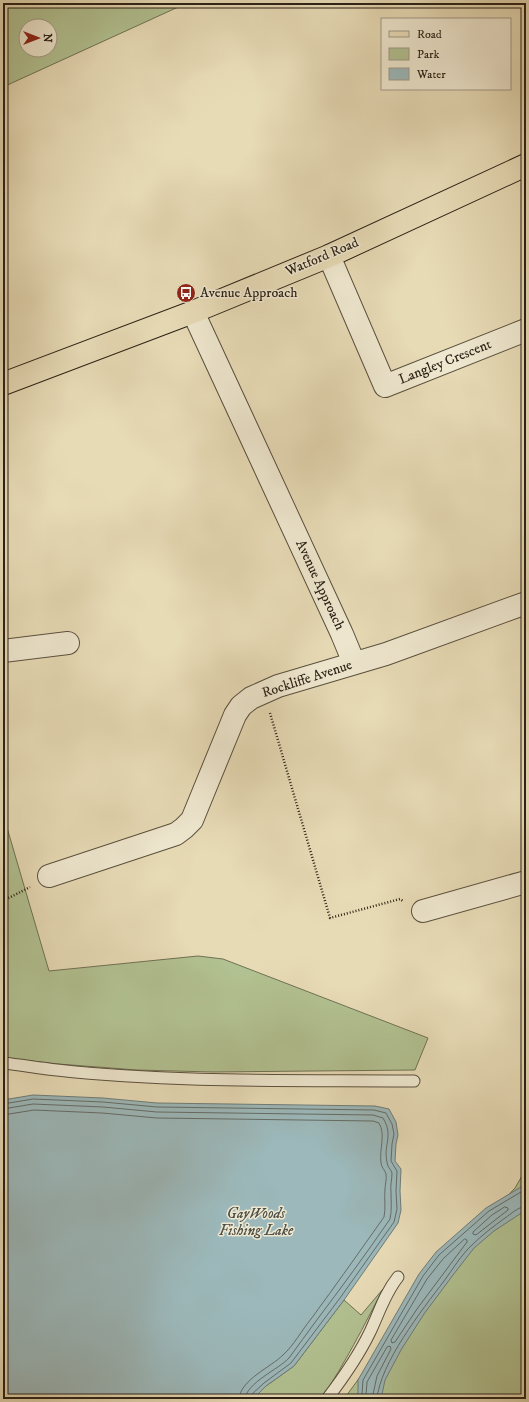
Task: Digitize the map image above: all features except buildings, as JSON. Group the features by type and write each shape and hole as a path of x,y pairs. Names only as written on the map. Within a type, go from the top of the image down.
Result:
{"main road":[{"name":"Watford Road","path":"3,384 193,312 328,256 526,165"}],"street":[{"name":"Langley Crescent","path":"328,256 385,386 526,330"},
{"name":"Avenue Approach","path":"193,312 354,663"},
{"name":"Rockliffe Avenue","path":"49,876 176,834 184,828 192,820 235,716 241,706 251,698 278,686 386,654 526,603"},
{"path":"3,651 68,643"},
{"path":"423,911 526,882"}],"lane":[{"path":"3,1063 57,1070 138,1076 213,1079 414,1080"},
{"path":"327,1399 344,1376 369,1333 392,1285 398,1277"}],"path":[{"path":"263,692 330,918 400,899 423,911"},
{"path":"3,901 49,876"},
{"path":"3,879 8,899"}],"green space":[{"path":"3,3 187,3 3,87"},
{"path":"3,814 49,971 198,956 223,959 428,1038 415,1070 213,1072 137,1070 3,1058"},
{"path":"526,1169 526,1399 344,1399 437,1271 515,1188"},
{"path":"383,1289 346,1358 322,1398 253,1399 266,1386 294,1366 344,1300 361,1315"}],"water":[{"name":"GayWoods Fishing Lake","path":"33,1095 103,1098 157,1103 375,1106 389,1109 396,1122 398,1135 395,1161 401,1169 401,1210 398,1223 344,1300 294,1366 266,1386 253,1399 3,1399 3,1100"},
{"path":"526,1184 526,1210 494,1231 474,1248 453,1275 424,1314 401,1350 385,1380 381,1399 353,1399 358,1393 358,1380 419,1274 436,1252 486,1208"}],"place":[{"name":"Avenue Approach","path":"186,293"}]}
